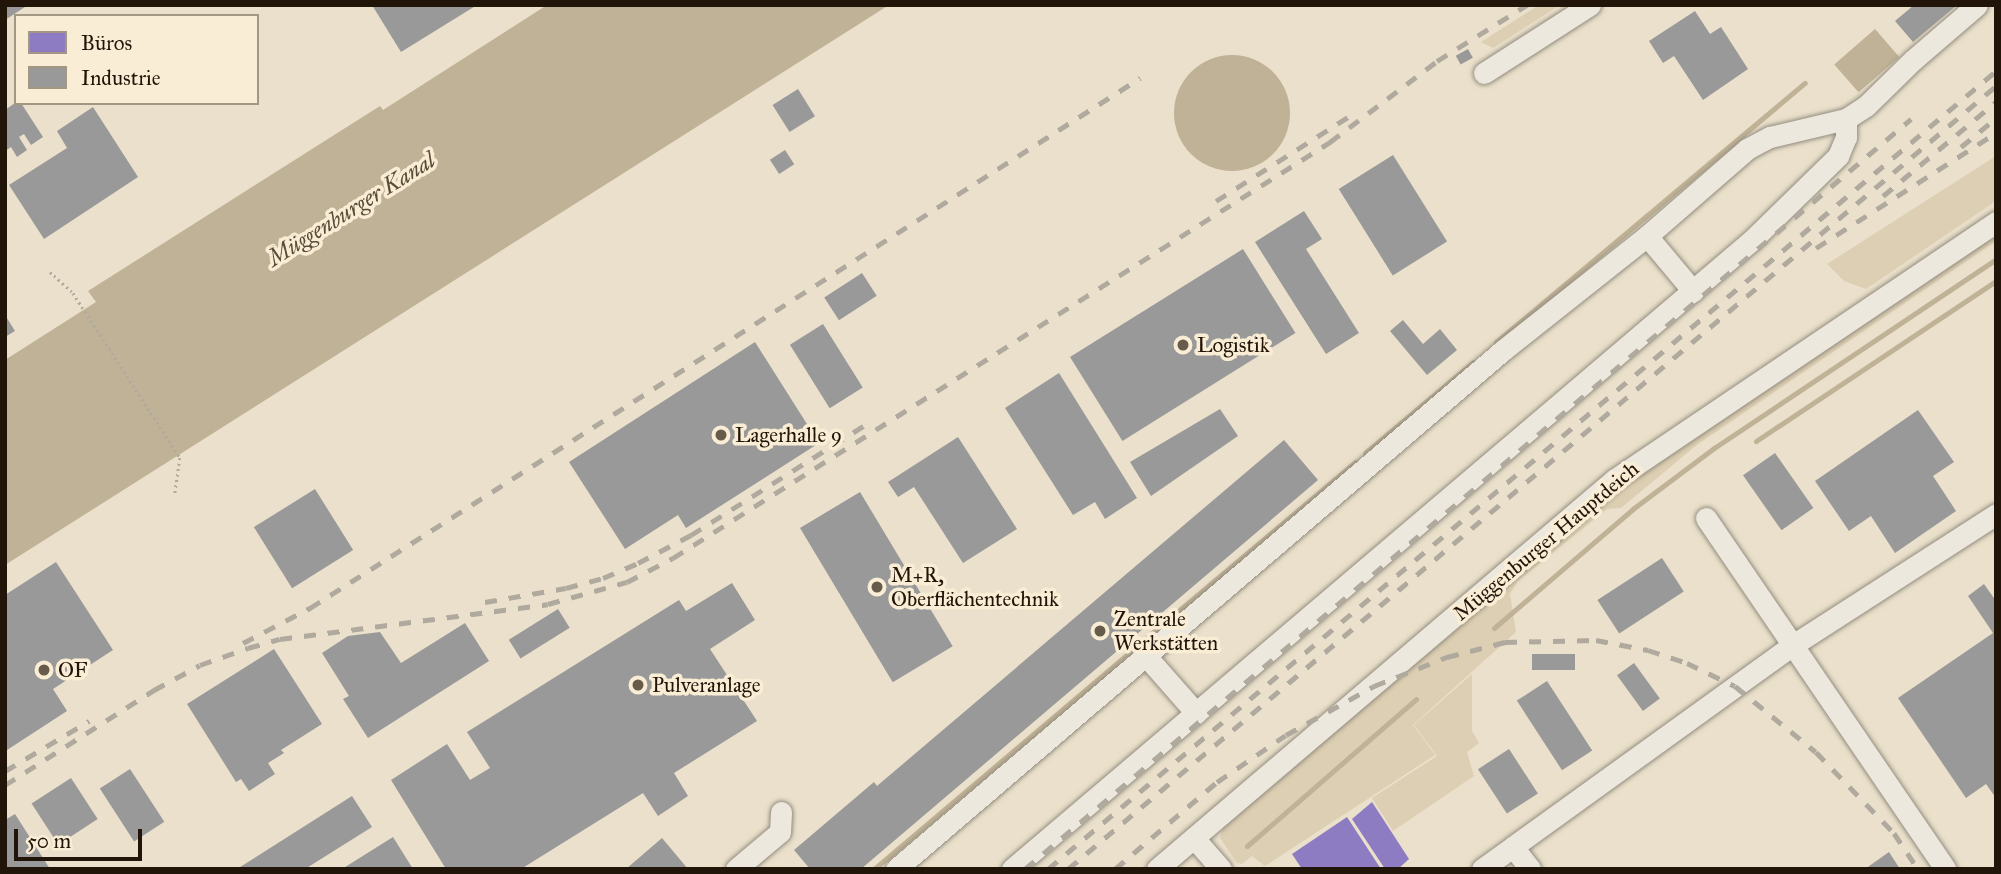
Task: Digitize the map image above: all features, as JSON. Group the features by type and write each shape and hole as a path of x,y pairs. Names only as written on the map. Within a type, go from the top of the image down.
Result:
{"street":[{"path":"1484,73 1590,5"},
{"path":"896,869 1502,351 1647,236 1747,149 1770,137 1846,119 1866,106 1913,60 1978,5"},
{"path":"1013,869 1751,241 1838,156 1846,137 1846,119"},
{"name":"Müggenburger Hauptdeich","path":"1162,867 1615,479 1996,222"},
{"path":"1647,236 1693,291"},
{"path":"1482,869 1793,645 1996,514"},
{"path":"1706,518 1945,869"},
{"path":"1146,656 1196,713"},
{"path":"736,869 780,832 781,812"},
{"path":"1194,838 1221,869"},
{"path":"1513,847 1530,869"}],"path":[{"path":"50,272 73,293 180,458 175,494"}],"shaded area":[{"path":"1539,5 1560,5 1493,48 1481,42"},
{"path":"1996,156 1996,201 1866,289 1844,281 1827,264"},
{"path":"1996,233 1996,241 1698,444 1621,508 1607,509 1518,581 1510,594 1516,632 1413,725 1435,755 1265,866 1252,856 1242,864 1237,863 1220,838 1224,824 1620,491 1693,438"},
{"path":"1472,674 1472,731 1479,743 1467,752 1474,776 1393,831 1372,798 1437,756 1414,725"}],"water":[{"name":"Müggenburger Kanal","path":"547,5 889,5 5,565 5,360 96,302 88,291 380,106 383,110"},
{"path":"1875,29 1899,57 1859,92 1834,64"},
{"path":"1232,55 1254,59 1273,72 1286,91 1290,113 1286,135 1273,154 1254,167 1232,171 1210,167 1191,154 1178,135 1174,113 1178,91 1191,72 1210,59"}],"building: Büros":[{"path":"1372,802 1409,859 1398,869 1385,869 1352,819"},
{"path":"1347,817 1381,869 1302,869 1292,854"}],"building: Industrie":[{"path":"5,5 28,5 14,14 5,20"},
{"path":"372,5 477,5 401,52"},
{"path":"1914,5 1957,5 1913,42 1895,21"},
{"path":"1695,11 1710,34 1721,27 1748,69 1703,100 1674,56 1663,63 1649,41"},
{"path":"1468,49 1473,58 1461,65 1456,56"},
{"path":"798,89 815,116 790,132 773,105"},
{"path":"14,104 22,105 43,137 31,145 24,134 19,137 27,150 17,157 11,147 5,151 5,110"},
{"path":"93,107 138,177 44,239 9,185 67,148 57,131"},
{"path":"785,150 794,164 779,174 770,160"},
{"path":"1393,155 1447,242 1393,275 1339,189"},
{"path":"1304,211 1322,239 1306,249 1359,333 1326,354 1255,242"},
{"name":"Logistik","path":"1243,249 1295,333 1122,441 1070,357"},
{"path":"862,273 877,296 839,320 824,298"},
{"path":"5,315 15,331 5,337"},
{"path":"1403,320 1423,344 1440,329 1457,350 1427,375 1390,331"},
{"path":"823,324 863,388 830,408 790,345"},
{"name":"Lagerhalle 9","path":"755,342 819,443 686,528 678,515 625,549 569,462"},
{"path":"1059,373 1137,498 1105,519 1095,502 1073,515 1005,408"},
{"path":"1220,409 1238,436 1151,496 1130,462"},
{"path":"1918,410 1954,462 1933,476 1956,511 1895,553 1871,516 1849,531 1815,481"},
{"path":"958,437 1017,529 963,563 914,487 898,497 888,482"},
{"name":"Zentrale Werkstätten","path":"1284,440 1318,480 861,869 810,869 794,850 874,782 877,786"},
{"path":"1775,453 1813,508 1781,530 1743,475"},
{"path":"315,489 353,550 292,588 254,527"},
{"name":"M+R, Oberflächentechnik","path":"860,492 953,646 893,682 800,528"},
{"path":"1662,558 1684,592 1619,633 1597,600"},
{"name":"OF","path":"56,562 113,650 53,689 67,711 7,750 5,595"},
{"name":"Pulveranlage","path":"732,583 755,620 710,649 757,721 674,773 688,796 658,816 643,793 521,869 446,869 391,780 447,744 470,780 490,768 467,732 679,600 686,611"},
{"path":"1984,584 1996,601 1996,798 1986,784 1966,798 1898,698 1993,633 1968,596"},
{"path":"558,609 570,628 520,658 509,640"},
{"path":"465,623 489,661 368,738 343,699 349,696 322,653 348,636 380,632 401,663"},
{"path":"274,649 322,724 281,750 284,753 268,763 275,774 249,791 241,779 236,782 187,704"},
{"path":"1532,654 1575,654 1575,670 1532,670"},
{"path":"1634,663 1660,699 1643,711 1617,675"},
{"path":"1547,681 1592,751 1562,770 1517,701"},
{"path":"1509,749 1538,793 1507,814 1478,769"},
{"path":"130,769 164,822 134,841 100,789"},
{"path":"71,778 98,819 58,845 32,804"},
{"path":"352,796 372,827 305,869 237,869"},
{"path":"15,814 50,869 5,869 5,820"},
{"path":"393,837 413,869 342,869"},
{"path":"662,838 688,869 626,869"},
{"path":"1889,852 1900,869 1865,869"}],"waterway":[{"path":"1496,342 1805,83"},
{"path":"1494,628 1634,508 1714,448 1996,259"},
{"path":"1756,441 1996,281"},
{"path":"1365,453 1473,362"},
{"path":"1145,639 1355,462"},
{"path":"874,869 1135,648"},
{"path":"1247,846 1416,699"}],"railway":[{"path":"5,785 154,690 200,665 248,648 280,639 548,604 627,582 673,558 1330,142 1437,61 1527,5"},
{"path":"1048,869 1996,71"},
{"path":"243,643 310,608 1140,78"},
{"path":"1068,869 1996,86"},
{"path":"1883,196 1996,102"},
{"path":"1216,201 1351,115"},
{"path":"1961,147 1996,118"},
{"path":"1025,869 1911,119"},
{"path":"1816,248 1996,133"},
{"path":"485,602 566,588 603,578 638,563 691,535 870,422"},
{"path":"1115,869 1217,782 1286,735 1374,686 1447,657 1505,642 1596,640 1648,650 1687,663 1735,686 1816,752 1894,833 1918,869"},
{"path":"5,771 89,721"}],"place":[{"name":"Logistik","path":"1183,345"},
{"name":"Lagerhalle 9","path":"721,435"},
{"name":"M+R, Oberflächentechnik","path":"877,587"},
{"name":"Zentrale Werkstätten","path":"1100,631"},
{"name":"OF","path":"44,670"},
{"name":"Pulveranlage","path":"638,685"}]}
